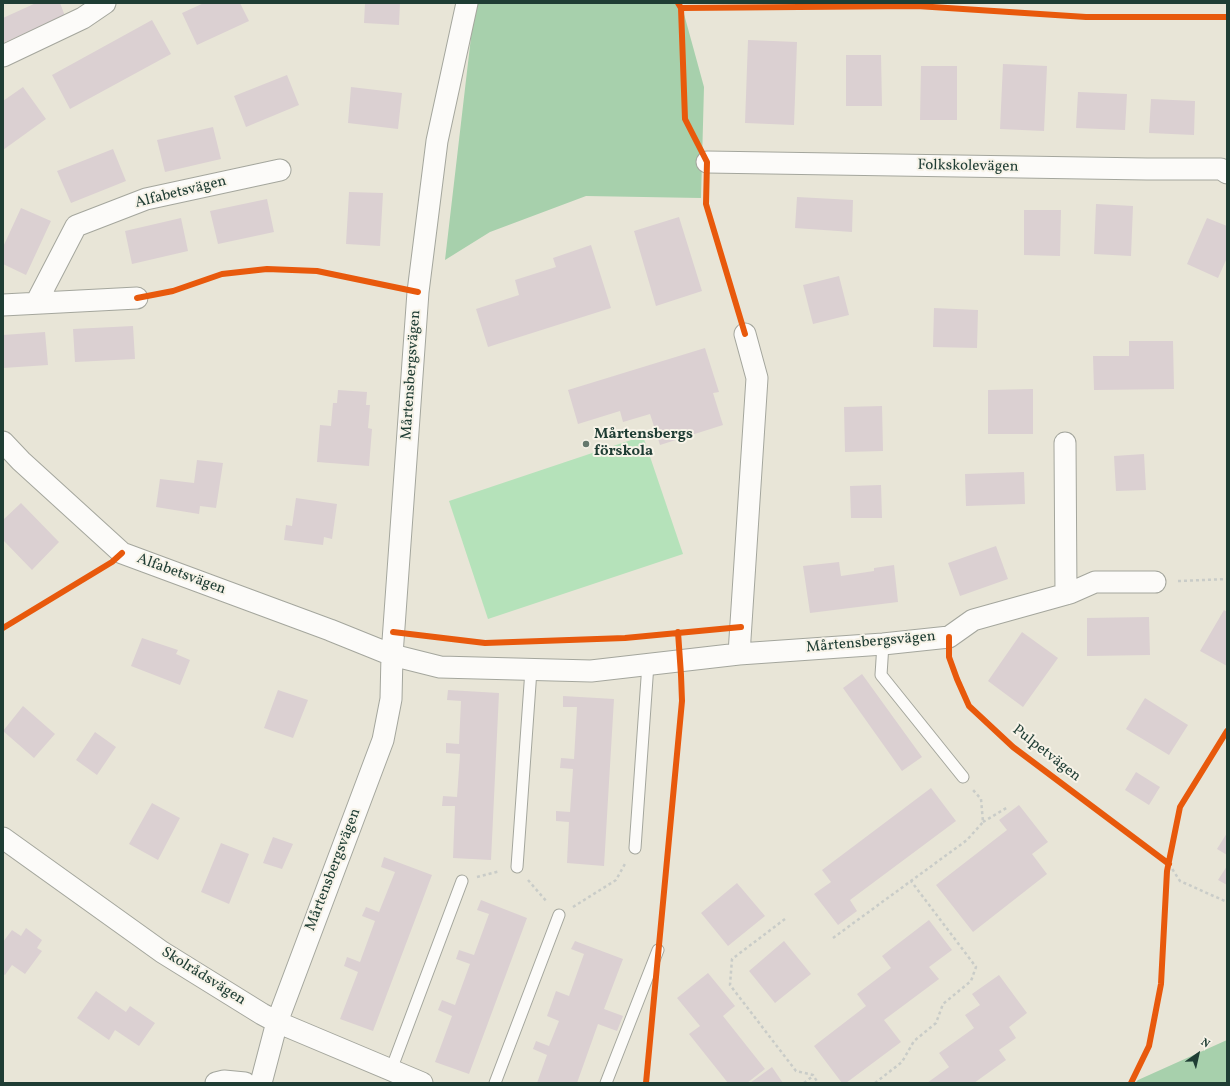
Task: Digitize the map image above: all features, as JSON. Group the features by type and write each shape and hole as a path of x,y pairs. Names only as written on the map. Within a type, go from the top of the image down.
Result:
{"street":[{"path":"3,56 83,18 105,3"},
{"name":"Mårtensbergsvägen","path":"261,1083 277,1022 383,740 391,700 392,655 418,292 437,141 467,3"},
{"name":"Folkskolevägen","path":"707,162 1221,169 1227,173"},
{"name":"Alfabetsvägen","path":"36,303 76,226 146,199 280,170"},
{"path":"3,305 137,298"},
{"path":"740,654 757,378 745,334"},
{"name":"Alfabetsvägen","path":"3,442 21,461 122,553 330,630 392,655"},
{"path":"1065,443 1066,594"},
{"name":"Mårtensbergsvägen","path":"392,655 440,667 591,671 740,654 883,644 949,637 973,620 1066,594 1095,582 1155,582"},
{"name":"Skolrådsvägen","path":"3,838 162,952 262,1014 277,1022 422,1083"},
{"path":"216,1083 224,1081 245,1083"}],"lane":[{"path":"883,644 881,675 963,777"},
{"path":"635,848 648,664"},
{"path":"517,867 531,670"},
{"path":"391,1070 462,881"},
{"path":"495,1083 559,916"},
{"path":"606,1083 658,950"}],"path":[{"path":"910,6 917,4 925,6"},
{"path":"1155,582 1227,579"},
{"path":"963,777 981,799 984,822"},
{"path":"833,938 967,840 984,822 1008,807"},
{"path":"462,881 517,867 559,916 616,880 635,848"},
{"path":"1168,867 1170,857"},
{"path":"1162,860 1180,881 1227,902"},
{"path":"875,1083 902,1062 914,1041 936,1023 942,1004 971,981 976,967 911,881"},
{"path":"784,919 732,959 730,985 796,1071 813,1075 818,1083"},
{"path":"804,1083 813,1075"}],"green space":[{"path":"475,3 681,3 704,87 701,198 586,196 490,232 445,260"},
{"path":"643,436 683,554 488,619 449,501"},
{"path":"1227,1040 1227,1083 1135,1083 1138,1080"}],"building":[{"path":"36,3 60,3 65,16 3,43 3,18"},
{"path":"204,3 240,3 249,21 197,45 182,13"},
{"path":"365,3 400,3 399,25 364,23"},
{"path":"152,20 171,54 70,109 52,75"},
{"path":"748,40 797,42 794,125 745,123"},
{"path":"846,55 881,55 882,106 846,106"},
{"path":"1003,64 1047,66 1044,131 1000,129"},
{"path":"921,66 957,66 957,120 920,120"},
{"path":"287,75 299,105 246,127 234,96"},
{"path":"23,87 46,119 3,150 3,101"},
{"path":"351,87 402,93 398,129 348,123"},
{"path":"1078,92 1127,94 1125,130 1076,128"},
{"path":"1151,99 1195,101 1194,135 1149,133"},
{"path":"213,127 221,159 165,172 157,140"},
{"path":"113,149 126,181 71,203 57,171"},
{"path":"349,192 383,193 380,246 346,244"},
{"path":"797,197 853,200 852,232 795,228"},
{"path":"267,199 274,232 218,244 210,211"},
{"path":"1096,204 1133,206 1131,256 1094,254"},
{"path":"21,208 51,221 26,275 3,264 3,247"},
{"path":"1024,210 1061,210 1060,256 1024,255"},
{"path":"679,217 702,291 656,306 634,231"},
{"path":"181,218 188,251 132,264 125,231"},
{"path":"1207,218 1227,226 1227,258 1218,278 1187,264"},
{"path":"591,245 611,308 488,347 476,309 519,295 515,280 556,267 553,258"},
{"path":"839,276 849,315 813,324 803,285"},
{"path":"934,308 978,310 977,348 933,347"},
{"path":"133,326 135,359 75,362 73,329"},
{"path":"45,332 48,365 3,368 3,335"},
{"path":"1129,341 1173,341 1174,389 1094,390 1093,356 1129,356"},
{"path":"705,348 719,392 713,393 723,425 660,445 650,414 623,422 620,411 578,424 568,390"},
{"path":"1033,389 1033,434 988,434 988,390"},
{"path":"338,390 367,392 366,405 370,405 368,428 372,429 369,466 317,462 320,425 331,426 333,403 337,403"},
{"path":"882,406 883,451 845,452 844,407"},
{"path":"1144,454 1146,490 1116,491 1114,456"},
{"path":"197,460 223,463 216,508 200,506 199,514 156,507 160,479 194,483"},
{"path":"1024,472 1025,504 966,506 965,474"},
{"path":"881,485 882,518 851,518 850,486"},
{"path":"296,498 337,504 332,539 324,537 323,545 284,540 286,525 292,526"},
{"path":"21,503 59,542 32,570 3,540 3,520"},
{"path":"996,546 1008,579 960,596 948,563"},
{"path":"839,562 841,576 874,571 874,568 894,565 898,602 810,613 803,566"},
{"path":"1224,610 1227,612 1227,666 1200,651"},
{"path":"1149,617 1150,655 1087,656 1087,618"},
{"path":"1022,632 1058,658 1023,707 988,681"},
{"path":"142,638 178,650 176,654 190,660 180,685 131,666"},
{"path":"862,674 922,757 902,771 843,688"},
{"path":"278,690 308,700 293,738 264,728"},
{"path":"448,690 499,693 491,860 453,858 455,806 442,806 443,796 457,797 460,754 446,753 446,743 459,744 461,701 447,700"},
{"path":"563,696 614,699 604,866 567,863 569,822 556,821 556,811 570,812 573,769 560,768 561,758 574,759 577,707 563,707"},
{"path":"1145,698 1188,725 1169,755 1126,729"},
{"path":"23,706 55,734 34,758 3,731"},
{"path":"95,732 116,747 97,775 76,760"},
{"path":"1136,772 1160,787 1149,805 1125,790"},
{"path":"931,788 956,821 850,900 857,911 838,925 814,894 831,882 822,870"},
{"path":"152,803 180,818 158,860 129,844"},
{"path":"1019,805 1048,842 1032,854 1047,874 973,932 936,885 1007,830 999,820"},
{"path":"1227,833 1227,855 1217,849"},
{"path":"273,837 293,844 282,869 263,863"},
{"path":"221,843 249,854 229,904 201,892"},
{"path":"384,857 432,875 373,1031 340,1019 358,972 344,966 347,957 360,962 375,921 362,916 366,907 379,912 395,872 381,867"},
{"path":"1227,866 1227,885 1218,880"},
{"path":"737,883 765,916 728,946 701,913"},
{"path":"481,900 527,918 469,1074 435,1062 452,1016 438,1010 442,1000 455,1005 470,964 456,959 459,950 474,955 489,914 477,910"},
{"path":"929,920 952,950 929,967 939,979 884,1020 901,1042 846,1083 842,1083 814,1046 866,1006 857,994 891,968 882,956"},
{"path":"26,928 42,940 37,948 42,951 25,974 12,965 5,975 3,974 3,942 12,930 21,936"},
{"path":"575,941 623,959 604,1009 623,1016 617,1031 598,1024 577,1083 537,1083 547,1055 533,1049 536,1041 549,1046 559,1021 547,1016 556,991 569,996 584,954 571,949"},
{"path":"784,941 811,974 775,1003 749,971"},
{"path":"708,973 735,1006 723,1016 765,1069 747,1083 728,1083 689,1034 700,1026 677,998"},
{"path":"999,975 1027,1013 1009,1027 1016,1038 999,1050 1006,1060 974,1083 927,1083 949,1067 939,1053 974,1028 965,1015 980,1005 972,994"},
{"path":"96,991 126,1012 130,1006 155,1023 139,1046 115,1030 109,1040 77,1018"},
{"path":"772,1067 783,1083 750,1083"}],"cycle path":[{"path":"678,3 681,8 917,6 1086,17 1227,17"},
{"path":"681,8 685,119 707,162 706,204 745,334"},
{"path":"137,298 173,291 222,274 267,269 317,271 418,292"},
{"path":"3,628 112,562 122,553"},
{"path":"393,632 485,643 625,638 741,627"},
{"path":"646,1083 682,701 678,632"},
{"name":"Pulpetvägen","path":"949,637 949,657 969,706 1013,747 1169,864"},
{"path":"1131,1083 1149,1046 1161,984 1167,871 1180,807 1227,731"}],"place":[{"name":"Mårtensbergs förskola","path":"586,444"}]}
